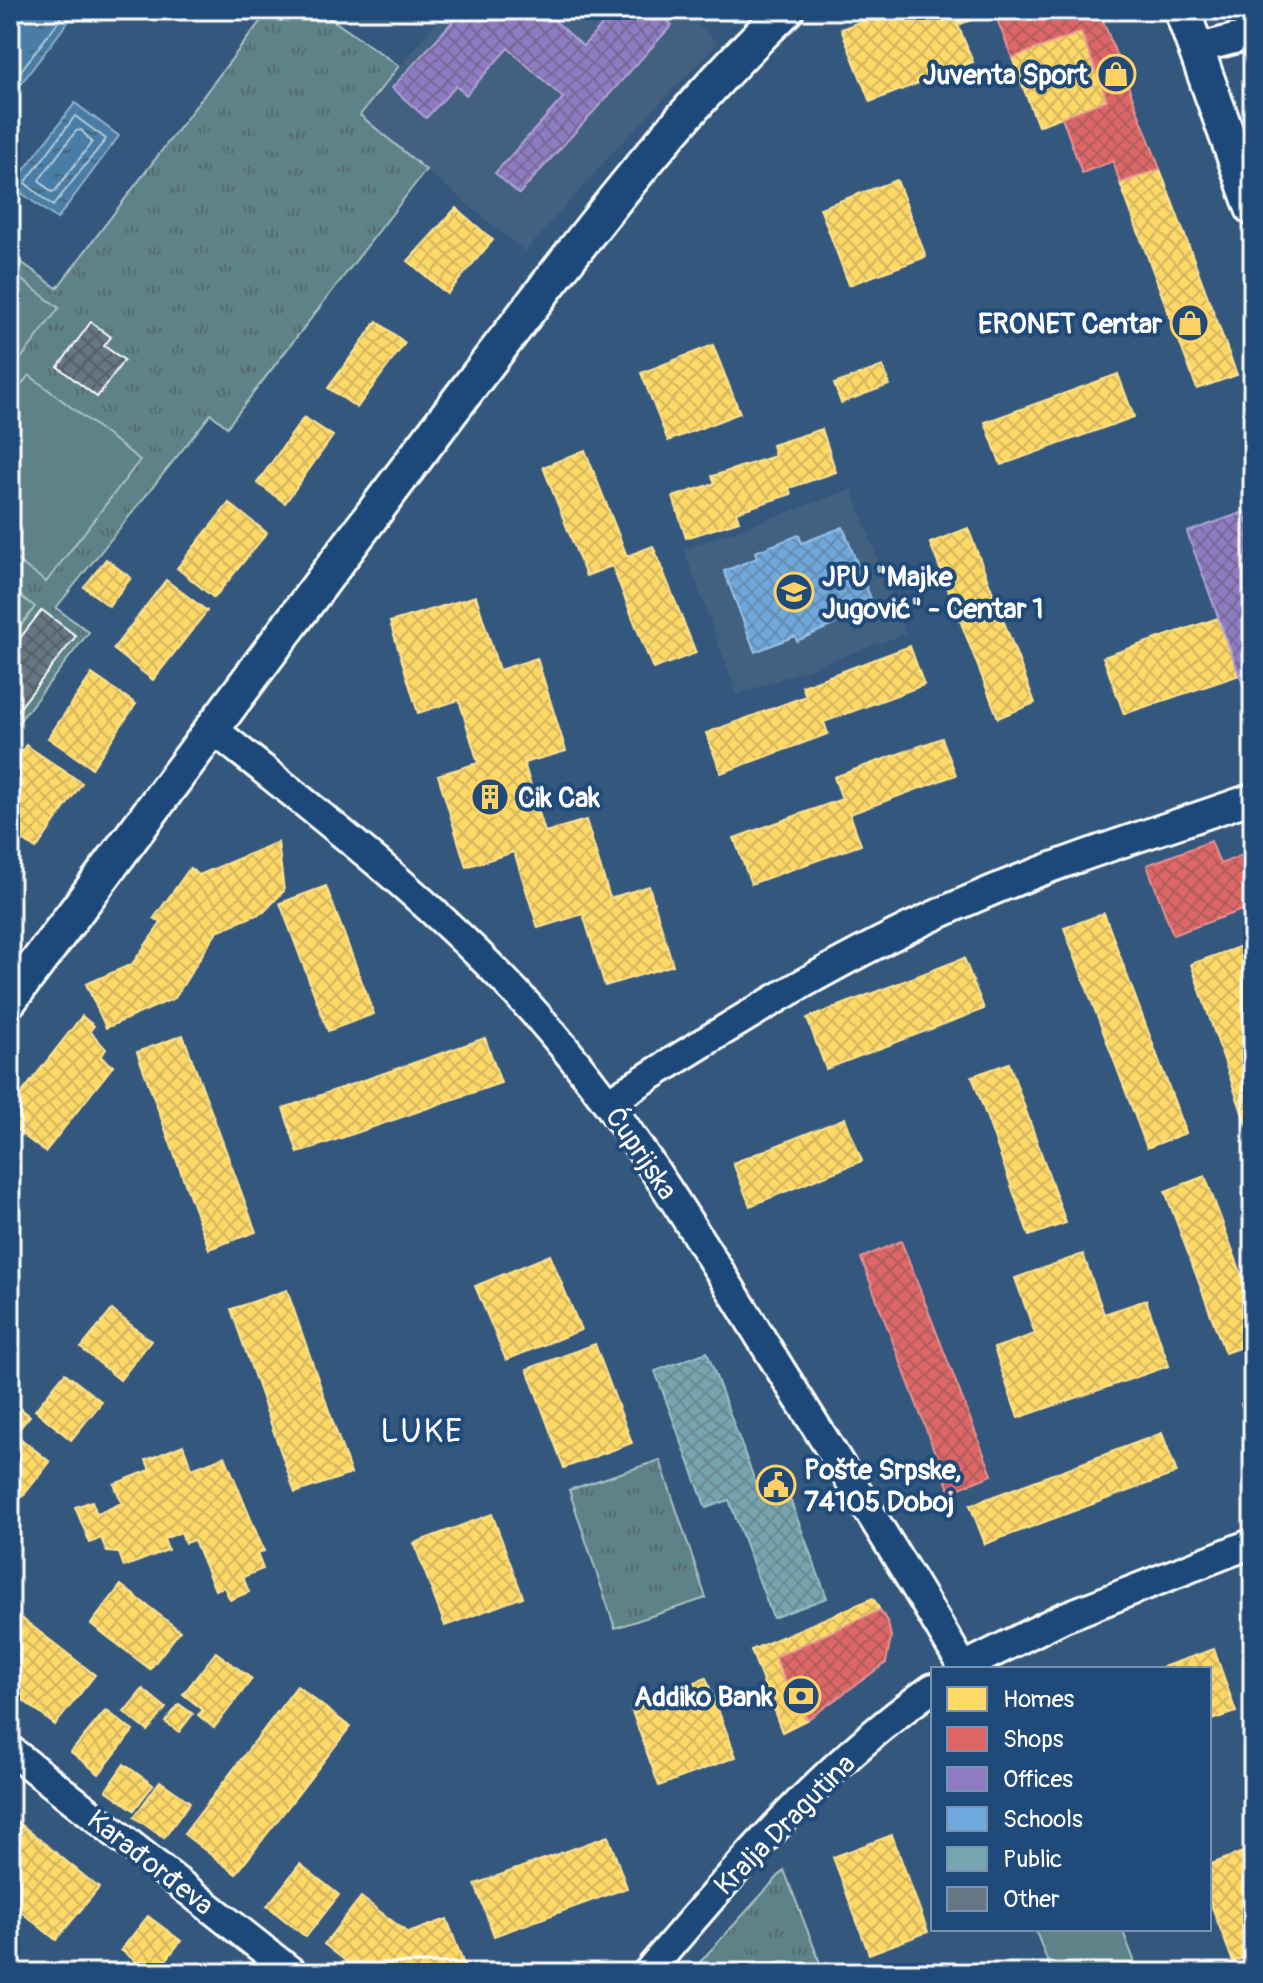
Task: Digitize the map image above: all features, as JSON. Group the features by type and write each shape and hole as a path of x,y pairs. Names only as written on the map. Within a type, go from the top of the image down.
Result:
{"street":[{"path":"10,999 214,730 335,563 641,165 749,46 786,10"},
{"path":"1182,10 1253,208"},
{"path":"1196,49 1253,34"},
{"name":"Ćuprijska","path":"214,730 376,859 439,916 506,981 609,1102 702,1242 960,1667"},
{"path":"609,1102 761,1005 887,938 1004,886 1253,798"},
{"path":"963,1667 1062,1618 1253,1543"},
{"name":"Kralja Dragutina","path":"647,1973 708,1900 804,1799 899,1711 931,1689"},
{"name":"Karađorđeva","path":"10,1750 293,1973"}],"shaded area":[{"path":"446,10 683,10 718,43 617,148 525,252 360,115"},
{"name":"JPU \"Majke Jugović\" - Centar 1","path":"852,489 905,634 737,695 684,549"}],"green space":[{"path":"269,10 318,10 399,66 360,115 426,170 227,427 211,414 56,608 89,632 10,733 10,254 57,288"},
{"path":"10,271 59,308 10,373"},
{"path":"29,375 140,460 46,582 10,555 10,400"},
{"path":"10,588 35,607 10,640"},
{"path":"660,1460 706,1598 615,1628 569,1490"},
{"path":"784,1870 824,1973 690,1973"},
{"path":"1036,1931 1123,1931 1139,1973 1052,1973"}],"water":[{"path":"10,10 77,10 10,98"},
{"path":"75,103 119,136 57,219 12,186"}],"building: Homes":[{"path":"889,10 997,10 958,25 973,62 870,102 841,29"},
{"path":"1081,32 1107,100 1038,126 1012,58"},
{"path":"1160,169 1237,375 1197,389 1120,183"},
{"path":"897,180 926,257 849,285 820,208"},
{"path":"456,208 493,240 447,294 408,261"},
{"path":"377,321 405,343 357,408 328,388"},
{"path":"713,345 740,413 668,441 641,373"},
{"path":"883,366 889,385 841,403 834,384"},
{"path":"1118,374 1134,417 1001,465 985,422"},
{"path":"304,417 333,436 285,503 257,483"},
{"path":"822,429 836,472 789,488 791,494 736,512 739,521 686,538 673,497 715,483 712,476 775,456 772,445"},
{"path":"585,450 627,556 653,546 696,653 653,669 612,566 586,576 543,467"},
{"path":"229,503 267,533 214,598 177,568"},
{"path":"968,528 1035,703 998,718 930,543"},
{"path":"106,559 131,578 109,606 84,587"},
{"path":"166,580 207,611 153,680 113,649"},
{"name":"Cik Cak","path":"476,596 499,670 537,658 566,751 524,763 545,832 586,820 610,898 649,886 673,965 605,986 583,914 538,928 514,852 466,867 438,775 478,763 459,700 418,713 390,622"},
{"path":"1218,618 1240,675 1124,714 1103,657"},
{"path":"910,646 924,685 824,722 828,734 721,773 706,733 806,696 802,686"},
{"path":"92,674 136,704 92,768 48,738"},
{"path":"942,738 956,775 850,814 861,845 751,884 734,838 842,799 834,777"},
{"path":"26,745 82,783 36,849 10,831 10,769"},
{"path":"278,842 284,891 264,912 217,931 175,998 106,1028 86,984 132,964 161,923 154,918 190,868 199,875"},
{"path":"326,886 374,1014 328,1031 280,903"},
{"path":"1104,913 1186,1133 1147,1148 1064,928"},
{"path":"1253,942 1253,1121 1246,1124 1191,964"},
{"path":"964,958 984,1009 826,1069 807,1018"},
{"path":"82,1016 94,1026 90,1031 106,1049 101,1057 113,1066 45,1152 10,1125 10,1108"},
{"path":"183,1035 256,1232 209,1249 137,1052"},
{"path":"485,1038 501,1083 298,1153 283,1108"},
{"path":"1009,1063 1066,1223 1029,1236 972,1076"},
{"path":"845,1118 862,1161 750,1206 733,1163"},
{"path":"1205,1176 1253,1305 1253,1343 1225,1353 1165,1191"},
{"path":"1083,1254 1104,1314 1146,1300 1169,1366 1018,1418 994,1348 1035,1334 1015,1278"},
{"path":"550,1255 581,1330 506,1360 475,1286"},
{"path":"287,1290 351,1474 295,1493 231,1309"},
{"path":"112,1310 151,1341 120,1380 81,1348"},
{"path":"595,1344 632,1443 564,1468 527,1369"},
{"path":"65,1373 102,1402 71,1440 35,1410"},
{"path":"1253,1399 1253,1435 1241,1404"},
{"path":"15,1404 30,1416 10,1440 10,1409"},
{"path":"1162,1433 1177,1473 985,1544 970,1505"},
{"path":"20,1438 50,1462 23,1496 10,1486 10,1450"},
{"path":"183,1445 192,1469 225,1456 264,1551 257,1553 263,1569 243,1577 249,1592 230,1600 224,1587 215,1590 194,1540 185,1543 181,1532 164,1539 168,1550 124,1567 119,1553 107,1552 101,1538 90,1543 75,1507 92,1501 97,1514 122,1503 114,1484 150,1470 146,1460"},
{"path":"492,1514 523,1597 445,1626 414,1543"},
{"path":"121,1585 180,1631 150,1669 91,1624"},
{"path":"873,1598 880,1610 775,1657 790,1693 808,1719 782,1732 751,1650"},
{"path":"10,1609 95,1675 55,1725 10,1690"},
{"path":"1214,1649 1236,1712 1211,1720 1211,1667 1163,1667"},
{"path":"216,1652 252,1679 214,1728 198,1715 203,1710 183,1694"},
{"path":"706,1678 736,1757 659,1786 630,1706"},
{"path":"297,1686 350,1727 236,1874 184,1834"},
{"path":"143,1689 166,1708 148,1731 124,1712"},
{"path":"179,1704 193,1714 179,1732 165,1722"},
{"path":"106,1710 133,1731 99,1774 71,1752"},
{"path":"124,1764 153,1785 134,1810 106,1790"},
{"path":"160,1781 190,1802 164,1838 134,1817"},
{"path":"12,1817 99,1888 56,1940 10,1903"},
{"path":"892,1835 928,1932 869,1954 833,1857"},
{"path":"608,1836 627,1888 494,1936 475,1884"},
{"path":"1253,1848 1253,1954 1233,1962 1211,1904 1211,1864"},
{"path":"300,1864 339,1895 306,1937 267,1906"},
{"path":"361,1897 408,1933 447,1919 467,1973 361,1973 324,1944"},
{"path":"148,1916 181,1941 156,1973 151,1973 121,1950"},
{"path":"515,1967 571,1968 571,1973 515,1973"}],"building: Shops":[{"path":"1099,10 1160,169 1120,183 1113,161 1082,173 1062,117 1107,100 1081,32 1012,58 994,11"},
{"path":"1211,841 1220,864 1253,851 1253,906 1173,935 1147,865"},
{"path":"901,1241 992,1475 950,1492 861,1258"},
{"path":"880,1610 888,1623 891,1637 886,1663 808,1719 790,1693 775,1657"}],"building: Offices":[{"path":"463,10 560,10 552,18 583,46 616,10 656,10 672,25 519,194 495,173 563,98 508,48 466,95 456,86 426,118 392,88"},
{"path":"1244,512 1253,538 1253,699 1249,701 1187,532"}],"building: Schools":[{"path":"843,527 874,607 797,641 795,636 755,652 724,571 757,558 755,552 799,535 802,543"}],"building: Public":[{"path":"707,1352 756,1484 781,1475 827,1598 773,1618 729,1500 706,1508 655,1371"}],"building: Other":[{"path":"91,322 111,337 104,346 124,360 97,397 58,367"},
{"path":"42,610 76,636 10,720 10,651"}],"place":[{"name":"Juventa Sport","path":"1116,74"},
{"name":"ERONET Centar","path":"1190,323"},
{"name":"JPU \"Majke Jugović\" - Centar 1","path":"794,592"},
{"name":"Cik Cak","path":"490,797"},
{"name":"Pošte Srpske, 74105 Doboj","path":"776,1485"},
{"name":"Addiko Bank","path":"801,1696"}],"district":[{"name":"LUKE","path":"422,1431"}]}
